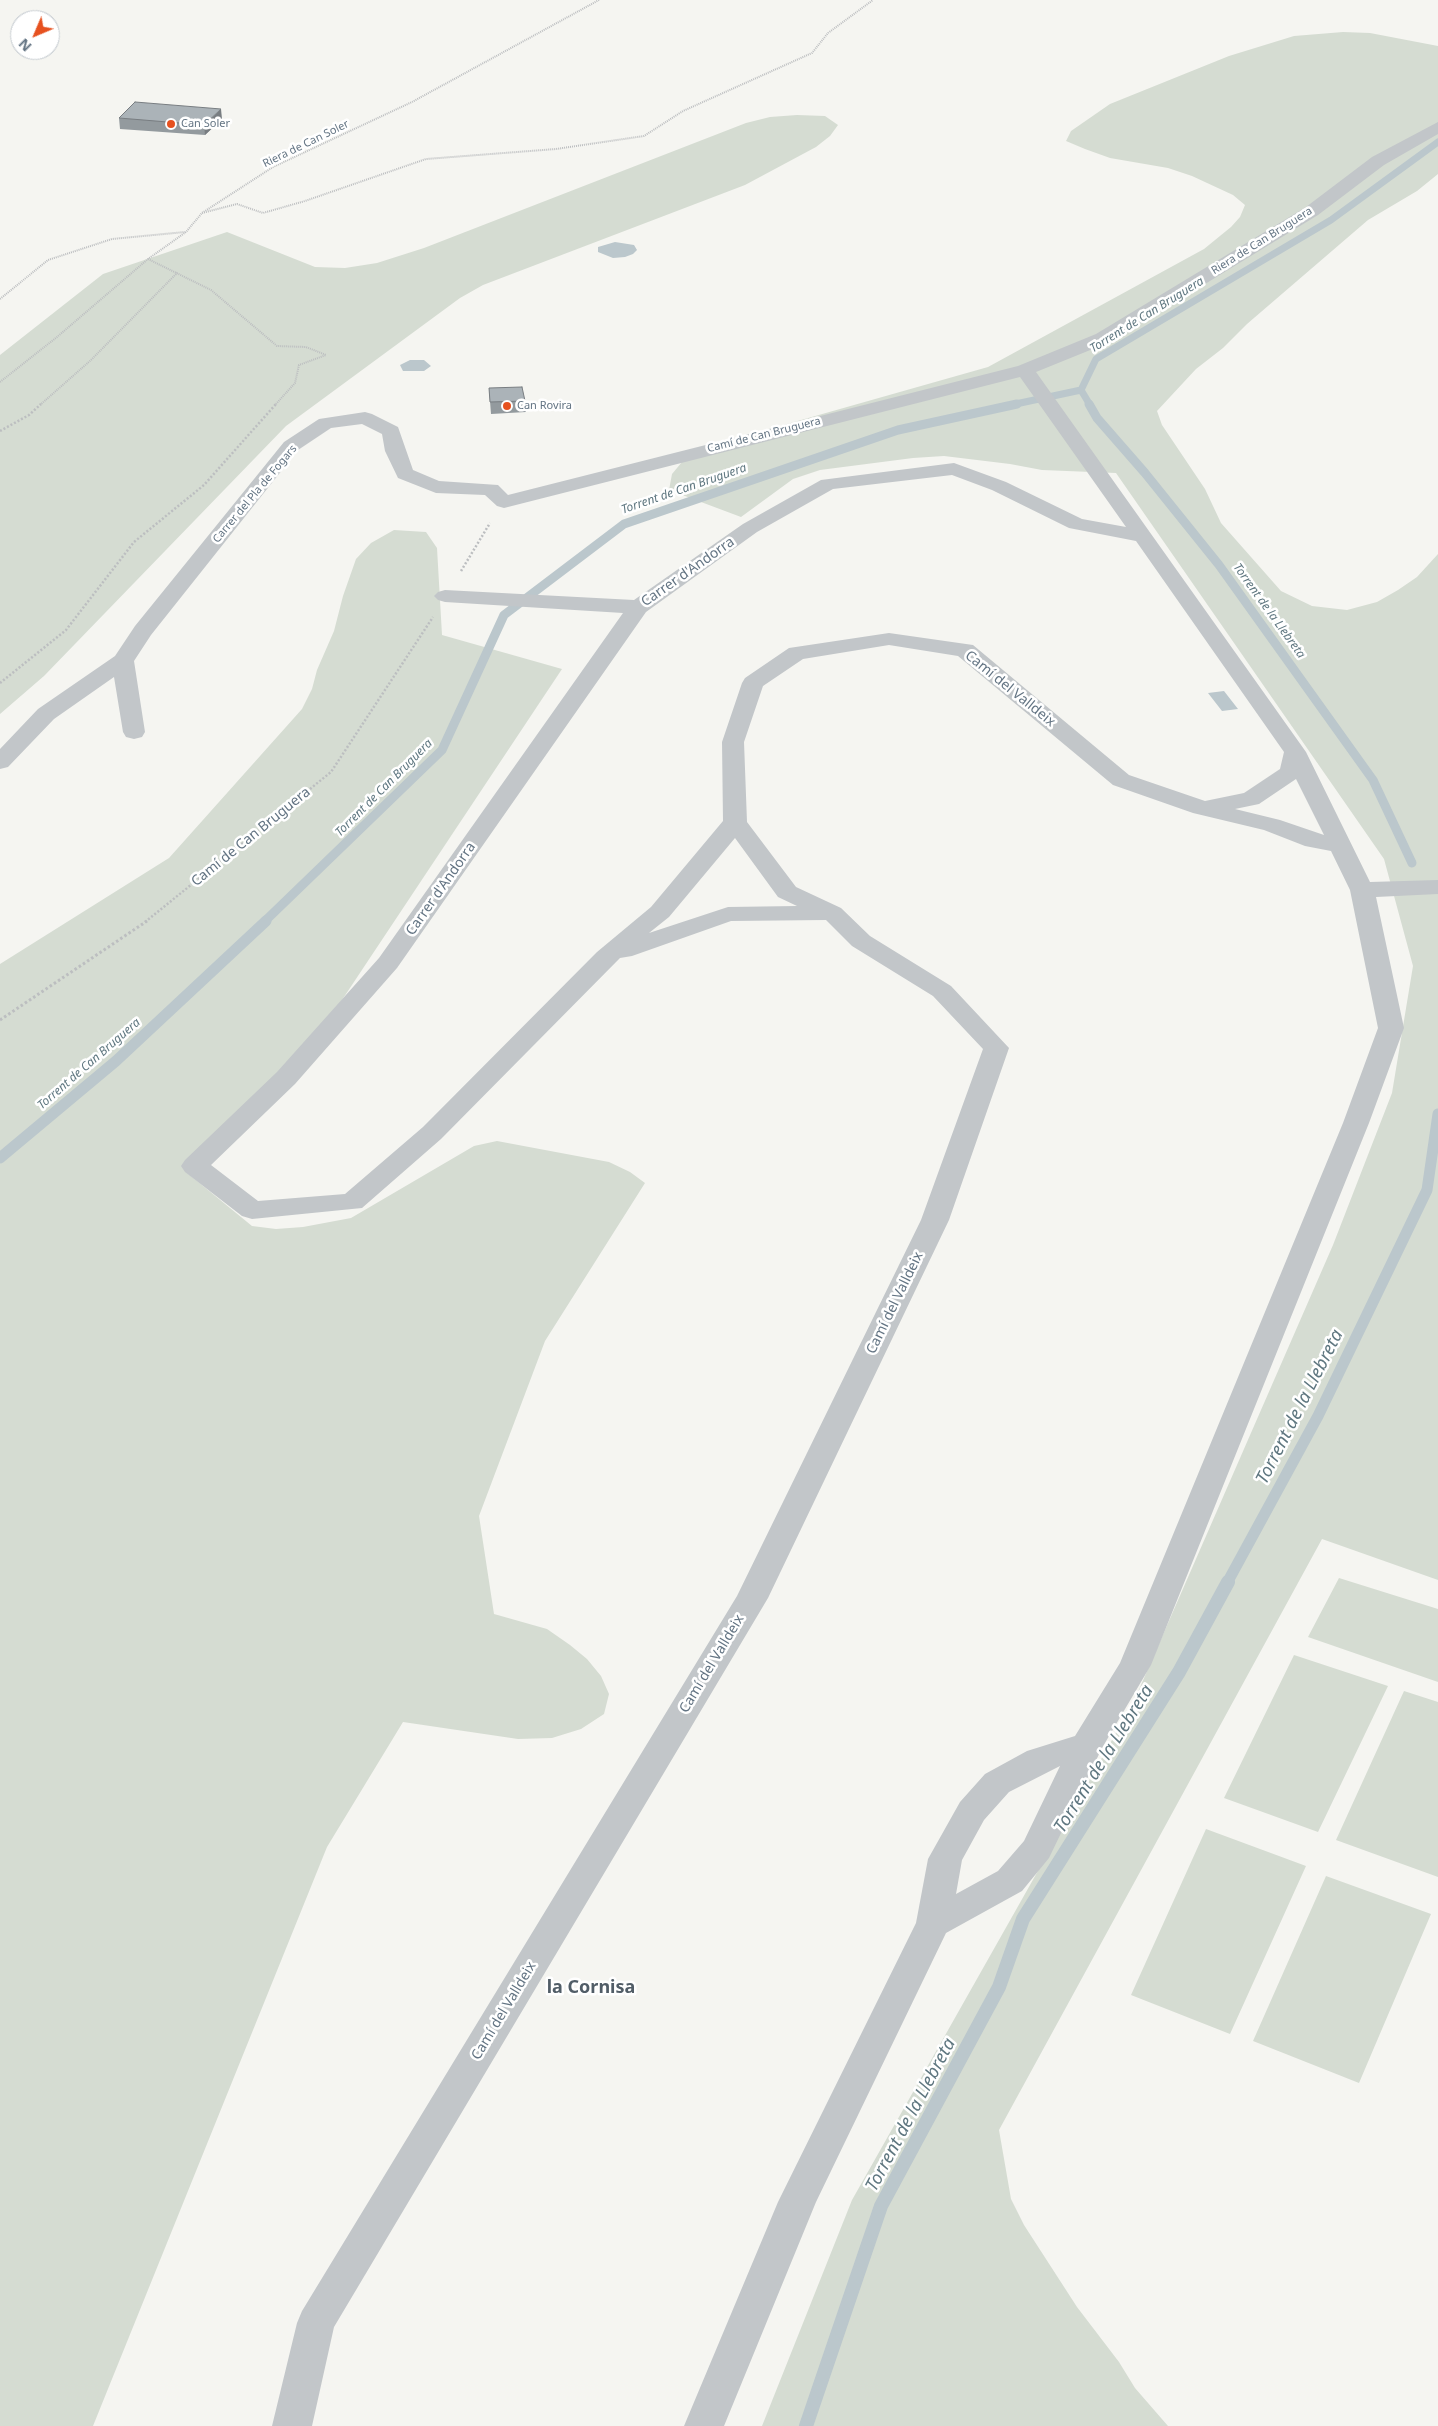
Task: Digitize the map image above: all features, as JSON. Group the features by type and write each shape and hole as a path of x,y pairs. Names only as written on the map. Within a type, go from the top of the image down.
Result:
{"street":[{"name":"Riera de Can Bruguera","path":"1025,370 1111,333 1312,211 1378,161 1438,127"},
{"name":"Camí de Can Bruguera","path":"497,495 1025,370"},
{"path":"933,1923 1010,1881 1037,1849 1087,1745 1135,1665 1356,1123 1391,1028 1362,890 1295,752 1025,370"},
{"name":"Carrer del Pla de Fogars","path":"0,762 46,714 123,662 143,631 291,446 326,423 365,418 391,430 395,451 405,474 436,487 497,495"},
{"name":"Carrer d'Andorra","path":"736,822 660,912 606,957 432,1133 352,1202 252,1210 195,1166 286,1078 388,963 638,607 750,528 828,484 954,469 999,486 1076,524 1141,536"},
{"path":"445,596 638,607"},
{"name":"Camí del Valldeix","path":"292,2426 316,2323 752,1598 931,1229 996,1048 942,991 861,941 832,913 787,892 736,822 733,742 753,683 797,653 889,639 965,650 1121,780 1201,808 1272,825 1313,841 1341,845"},
{"path":"123,662 134,732"},
{"name":"Camí del Valldeix","path":"1201,808 1251,799 1290,772 1295,752"},
{"path":"1362,890 1438,887"},
{"name":"Carrer d'Andorra","path":"606,957 728,914 832,913"},
{"path":"704,2426 797,2202 933,1923 945,1859 972,1811 997,1783 1039,1760 1087,1745"}],"path":[{"name":"Riera de Can Soler","path":"0,382 57,337 148,259 186,232 202,213 273,167 412,102 599,0"},
{"path":"202,213 236,204 263,213 305,201 426,160 556,149 644,136 682,111 812,53 828,33 873,0"},
{"path":"0,299 48,260 112,239 186,232"},
{"path":"0,682 66,630 134,542 204,485 295,383 299,366 326,355 306,347 277,346 211,290 178,272 148,259"},
{"path":"0,431 36,409 91,360 178,272"},
{"name":"Camí de Can Bruguera","path":"0,1020 138,928 331,772 445,596 497,495"}],"shaded area":[{"path":"1343,32 1370,33 1438,46 1438,174 1417,191 1368,220 1247,324 1223,348 1196,369 1157,411 1162,425 1205,489 1221,523 1281,591 1312,606 1347,610 1377,602 1398,590 1417,577 1438,554 1438,1580 1322,1539 999,2130 1011,2199 1024,2225 1077,2307 1119,2362 1135,2388 1168,2426 762,2426 852,2200 1134,1701 1333,1245 1392,1093 1413,966 1384,859 1116,473 1042,470 944,456 913,458 820,470 793,479 741,517 669,490 672,474 687,456 713,445 988,367 1204,249 1231,227 1240,217 1245,205 1233,195 1192,176 1168,168 1110,158 1066,141 1071,131 1110,104 1229,56 1294,36"},
{"path":"797,115 825,116 838,125 830,136 816,147 745,185 483,285 460,298 286,426 44,676 0,714 0,355 103,274 227,232 315,267 345,268 377,263 424,248 746,123 770,117"},
{"path":"615,242 634,245 637,250 625,257 613,258 598,252 598,247"},
{"path":"410,360 424,360 431,366 424,371 403,371 400,365"},
{"path":"394,530 426,532 437,548 442,635 562,669 332,1015 186,1172 252,1226 276,1229 303,1227 351,1218 474,1146 497,1141 609,1162 630,1172 645,1183 545,1341 479,1516 494,1614 547,1629 570,1645 587,1659 601,1676 609,1694 604,1714 581,1729 552,1738 518,1739 403,1722 327,1847 93,2426 0,2426 0,964 169,858 302,709 312,689 317,670 334,631 343,596 356,559 371,543"},
{"path":"1224,691 1238,709 1222,711 1208,693"},
{"path":"1339,1578 1438,1609 1438,1682 1308,1637"},
{"path":"1294,1655 1388,1686 1318,1832 1224,1798"},
{"path":"1404,1691 1438,1702 1438,1877 1336,1840"},
{"path":"1206,1829 1306,1866 1230,2034 1131,1995"},
{"path":"1326,1876 1431,1914 1359,2083 1253,2041"}],"building":[{"path":"135,102 221,109 204,125 119,118"},
{"path":"522,387 525,401 490,402 489,388"}],"waterway":[{"name":"Torrent de Can Bruguera","path":"1081,390 1096,359 1331,220 1438,142"},
{"name":"Torrent de Can Bruguera","path":"1011,405 1081,390"},
{"name":"Torrent de la Llebreta","path":"1081,390 1090,405"},
{"name":"Torrent de Can Bruguera","path":"264,922 442,750 504,615 624,524 898,430 1017,404"},
{"name":"Torrent de la Llebreta","path":"1089,404 1097,418 1145,473 1219,565 1373,780 1412,863"},
{"name":"Torrent de Can Bruguera","path":"0,1158 116,1061 266,921"},
{"name":"Torrent de la Llebreta","path":"1227,1583 1318,1416 1427,1190 1438,1114"},
{"name":"Torrent de la Llebreta","path":"806,2426 881,2206 999,1987 1023,1919 1179,1672 1228,1582"}],"place":[{"name":"Can Soler","path":"171,124"},
{"name":"Can Rovira","path":"507,406"}],"district":[{"name":"la Cornisa","path":"591,1988"}]}
